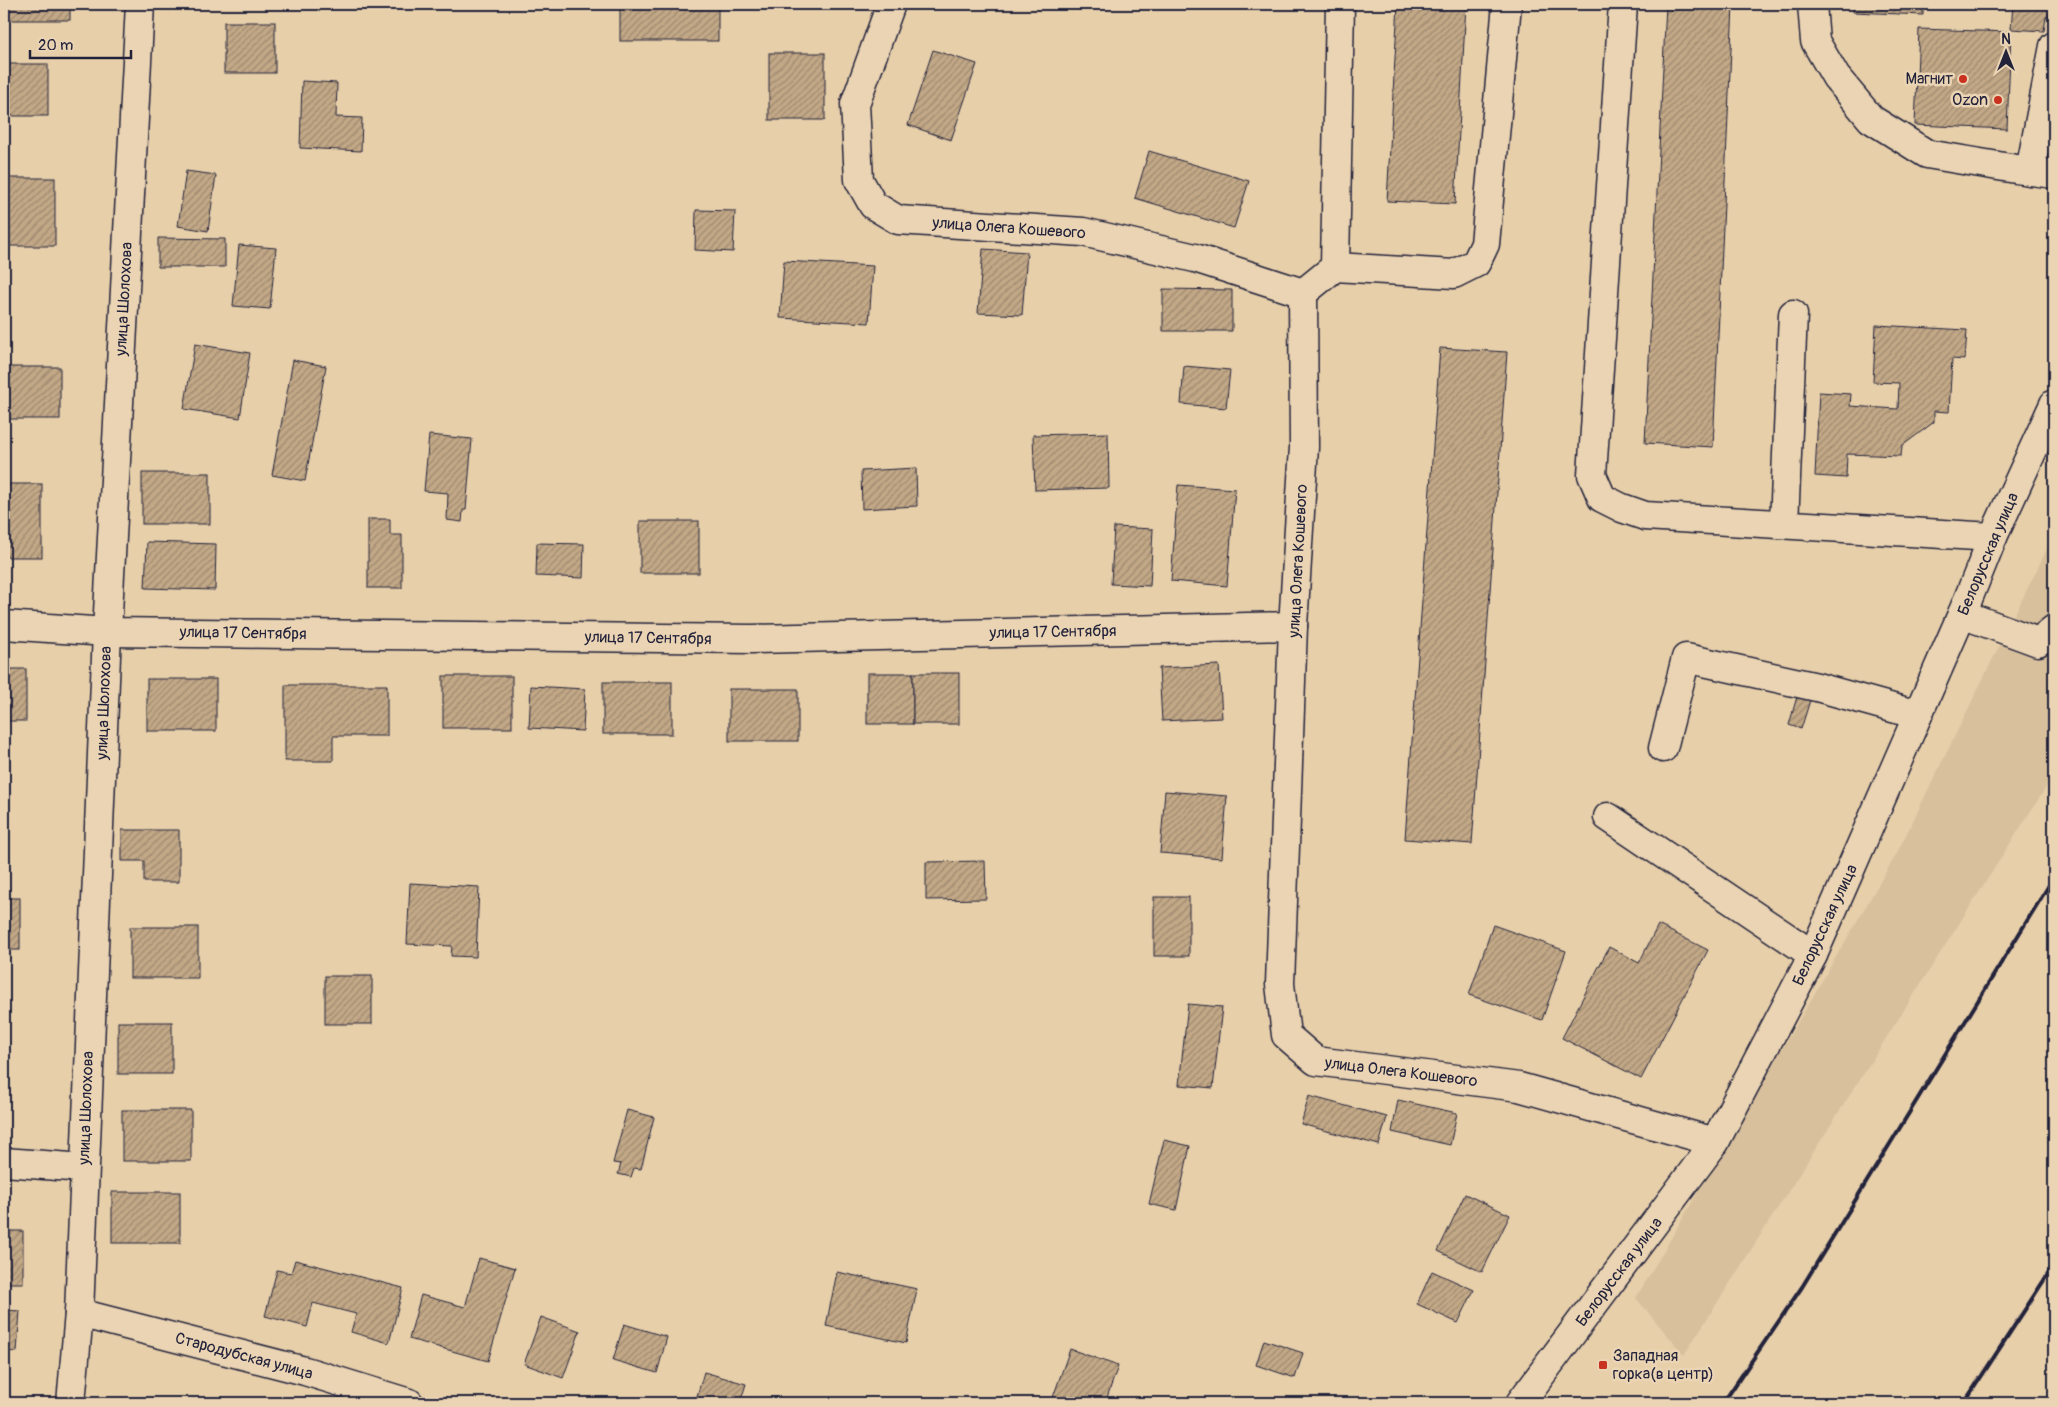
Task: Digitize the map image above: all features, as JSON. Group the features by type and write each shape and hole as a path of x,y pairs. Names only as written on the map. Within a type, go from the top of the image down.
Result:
{"street":[{"name":"улица Шолохова","path":"71,1403 79,1313 107,632 140,4"},
{"name":"улица Олега Кошевого","path":"891,4 855,104 858,180 873,205 898,220 1082,232 1195,258 1303,293 1304,447 1293,626 1280,984 1286,1034 1316,1061 1519,1087 1715,1142"},
{"path":"1335,267 1340,4"},
{"path":"1303,293 1335,267 1454,274 1476,263 1485,244 1507,4"},
{"path":"1623,4 1592,475 1602,498 1622,508 1645,516 1993,537"},
{"path":"1812,4 1815,41 1836,76 1871,119 1927,154 2042,173 2054,46"},
{"path":"1784,524 1793,314"},
{"name":"Белорусская улица","path":"1520,1403 1715,1142 1813,955 1962,614 1993,537 2054,404"},
{"path":"1962,614 2038,642 2054,629"},
{"name":"улица 17 Сентября","path":"4,625 107,632 752,639 1293,626"},
{"path":"1663,748 1686,658 1817,687 1918,715"},
{"path":"1608,816 1813,955"},
{"path":"4,1162 84,1168"},
{"name":"Стародубская улица","path":"79,1313 305,1372 408,1403"}],"shaded area":[{"path":"2054,535 2054,771 2045,789 1684,1355 1636,1298 1897,853"}],"building":[{"path":"4,4 70,4 70,20 4,20"},
{"path":"620,4 718,4 718,41 620,41"},
{"path":"1398,4 1466,4 1455,204 1387,201"},
{"path":"1666,4 1733,5 1713,447 1645,443"},
{"path":"1853,4 1923,4 1923,15 1853,12"},
{"path":"2013,4 2054,4 2046,17 2044,31 2011,29"},
{"path":"224,22 275,22 275,73 224,73"},
{"name":"Магнит","path":"1919,29 2011,32 2007,129 1915,125"},
{"path":"933,50 977,64 951,140 908,125"},
{"path":"769,53 825,53 825,120 769,120"},
{"path":"4,64 48,64 48,116 4,116"},
{"path":"302,81 337,83 336,117 362,118 361,151 300,148"},
{"path":"1149,151 1249,181 1234,228 1135,198"},
{"path":"186,171 216,175 208,231 178,226"},
{"path":"9,178 55,178 55,246 9,246"},
{"path":"696,210 735,211 733,252 695,250"},
{"path":"158,238 225,239 225,267 158,267"},
{"path":"239,245 276,248 270,309 233,306"},
{"path":"983,249 1027,252 1022,315 978,313"},
{"path":"784,261 873,266 869,323 780,318"},
{"path":"1163,289 1232,290 1232,331 1163,331"},
{"path":"1876,325 1967,330 1965,360 1952,359 1949,412 1934,411 1934,422 1902,446 1901,456 1847,454 1846,478 1815,476 1819,392 1851,394 1850,406 1898,409 1899,383 1873,382"},
{"path":"195,344 250,353 240,418 184,409"},
{"path":"1440,348 1507,352 1472,844 1405,839"},
{"path":"293,360 326,366 305,481 272,475"},
{"path":"1184,366 1230,370 1226,408 1181,404"},
{"path":"4,367 60,367 60,419 4,419"},
{"path":"1108,433 1109,488 1035,490 1033,435"},
{"path":"429,435 472,439 466,510 463,510 462,522 447,520 448,493 424,491"},
{"path":"916,468 917,506 862,509 861,471"},
{"path":"142,473 210,473 210,524 142,524"},
{"path":"4,484 42,484 42,557 4,557"},
{"path":"1178,485 1235,489 1227,586 1171,581"},
{"path":"368,519 390,519 390,535 402,535 402,588 368,588"},
{"path":"640,521 699,521 699,573 640,573"},
{"path":"1114,527 1153,529 1150,586 1111,584"},
{"path":"147,542 216,544 215,590 145,588"},
{"path":"537,543 584,544 583,578 536,576"},
{"path":"1219,665 1222,718 1162,721 1159,668"},
{"path":"4,669 26,669 26,721 4,721"},
{"path":"867,673 913,673 913,724 867,724"},
{"path":"913,673 959,673 959,724 913,724"},
{"path":"443,676 512,676 512,728 443,728"},
{"path":"147,679 216,679 216,731 147,731"},
{"path":"603,682 672,682 672,734 603,734"},
{"path":"285,685 387,685 387,736 333,736 333,761 285,761"},
{"path":"531,686 585,689 583,731 529,728"},
{"path":"729,689 798,689 798,741 729,741"},
{"path":"1798,693 1811,697 1801,729 1789,725"},
{"path":"1165,791 1227,796 1222,858 1160,853"},
{"path":"122,830 179,830 179,882 144,882 144,861 122,861"},
{"path":"985,861 986,899 926,900 926,862"},
{"path":"410,883 479,887 476,957 451,956 452,946 407,944"},
{"path":"1154,897 1189,897 1189,956 1154,956"},
{"path":"4,898 20,898 20,950 4,950"},
{"path":"1493,925 1566,951 1542,1020 1469,995"},
{"path":"1658,925 1708,950 1641,1079 1562,1038 1609,947 1639,963"},
{"path":"130,927 198,927 198,978 130,978"},
{"path":"325,976 372,976 372,1024 325,1024"},
{"path":"1188,1004 1222,1007 1213,1088 1179,1085"},
{"path":"118,1022 172,1022 172,1074 118,1074"},
{"path":"4,1041 7,1041 7,1092 4,1092"},
{"path":"1309,1096 1387,1117 1379,1145 1301,1124"},
{"path":"1398,1100 1457,1113 1450,1145 1392,1132"},
{"path":"122,1110 191,1110 191,1161 122,1161"},
{"path":"627,1110 654,1117 641,1169 634,1168 631,1177 618,1174 621,1164 613,1163"},
{"path":"1164,1140 1190,1146 1176,1210 1149,1204"},
{"path":"112,1192 180,1192 180,1243 112,1243"},
{"path":"1465,1194 1510,1215 1482,1272 1438,1251"},
{"path":"4,1231 23,1231 23,1283 4,1283"},
{"path":"479,1258 515,1268 488,1361 409,1339 421,1295 465,1307"},
{"path":"295,1260 403,1288 389,1343 351,1332 356,1314 313,1303 307,1327 265,1316 277,1270 291,1273"},
{"path":"1432,1271 1474,1290 1458,1323 1417,1304"},
{"path":"837,1272 917,1289 906,1343 826,1326"},
{"path":"4,1310 20,1311 17,1352 4,1351"},
{"path":"541,1317 580,1331 563,1378 524,1364"},
{"path":"624,1324 667,1337 657,1373 613,1360"},
{"path":"1264,1340 1303,1353 1295,1378 1256,1365"},
{"path":"1070,1349 1118,1366 1105,1403 1051,1403"},
{"path":"704,1372 746,1384 740,1403 695,1403"}],"railway":[{"path":"1723,1403 1802,1287 2054,877"},
{"path":"1964,1403 2054,1265"}],"place":[{"name":"Магнит","path":"1963,79"},
{"name":"Ozon","path":"1998,100"},
{"name":"Западная горка(в центр)","path":"1603,1365"}]}
